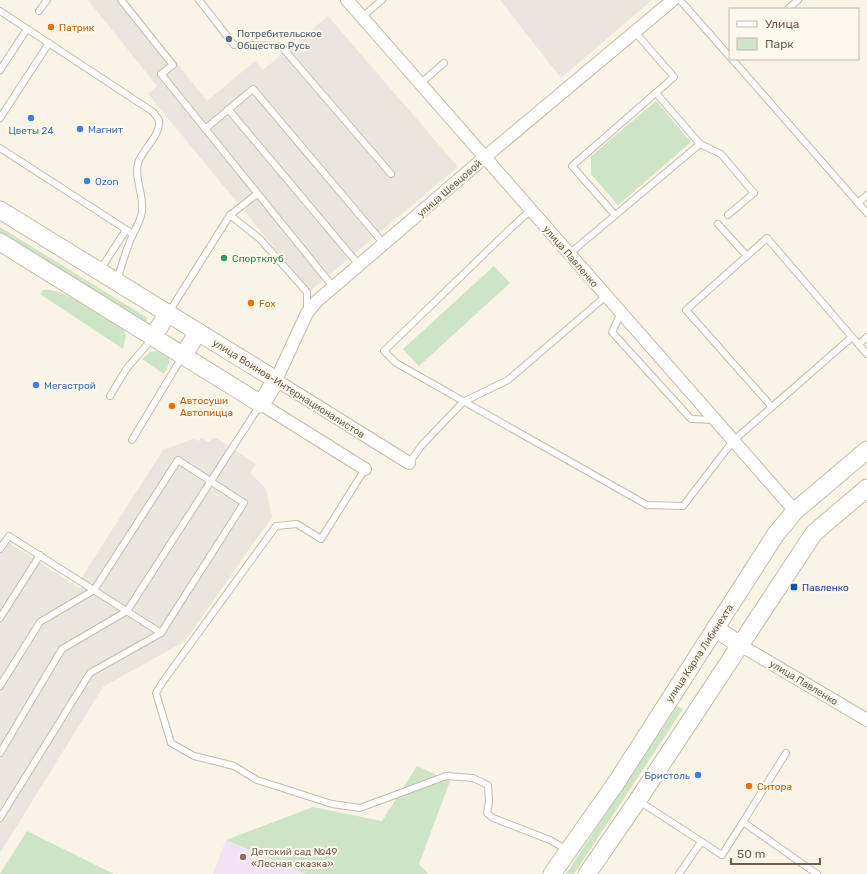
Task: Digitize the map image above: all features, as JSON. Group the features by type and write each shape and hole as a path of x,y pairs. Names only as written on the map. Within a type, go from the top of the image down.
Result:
{"main road":[{"name":"улица Воинов-Интернационалистов","path":"0,210 276,380"},
{"path":"0,242 261,404"},
{"path":"153,337 168,314"},
{"path":"183,356 198,332"},
{"name":"улица Шевцовой","path":"261,404 276,380"},
{"name":"улица Карла Либкнехта","path":"552,874 616,783 776,534 795,511 867,450"},
{"path":"587,874 638,800 814,533 867,488"},
{"path":"715,628 740,645"}],"street":[{"name":"улица Павленко","path":"347,0 795,511"},
{"name":"улица Шевцовой","path":"276,380 307,313 317,301 485,157 673,0"},
{"name":"улица Воинов-Интернационалистов","path":"276,380 410,463"},
{"path":"261,404 365,469"},
{"name":"улица Павленко","path":"740,645 867,720"}],"lane":[{"path":"39,11 47,0"},
{"path":"121,0 173,65 161,74 334,288"},
{"path":"199,0 234,45 281,46 392,174"},
{"path":"362,17 382,0"},
{"path":"680,0 729,56"},
{"path":"789,8 798,0"},
{"path":"0,11 153,112 159,120 160,125 158,130 140,157 138,164 137,176 142,197 142,209 140,220 123,260 117,282"},
{"path":"0,70 27,29"},
{"path":"615,215 572,166 674,77 635,32"},
{"path":"0,118 49,43"},
{"path":"733,60 867,213"},
{"path":"420,84 444,64"},
{"path":"206,128 253,89 384,244"},
{"path":"656,93 700,144 721,154 754,193 728,215"},
{"path":"228,109 359,265"},
{"path":"569,254 700,144"},
{"path":"0,148 133,234"},
{"path":"168,314 230,215 257,194"},
{"path":"858,203 867,195"},
{"path":"531,210 384,351 396,364 647,505 683,506 733,441 852,337"},
{"path":"230,215 260,239 307,292 307,313"},
{"path":"718,224 746,256"},
{"path":"99,271 126,230"},
{"path":"772,407 686,310 767,238 867,354"},
{"path":"410,463 422,445 463,402 508,380 606,296"},
{"path":"621,313 612,332 691,419 715,420"},
{"path":"110,396 127,368 153,337"},
{"path":"859,344 867,337"},
{"path":"132,440 183,356"},
{"path":"0,753 62,649 127,611 261,404"},
{"path":"0,686 40,622 94,590 178,460 244,503 161,633 90,673 0,818"},
{"path":"365,469 321,538 297,524 276,526 162,683 156,693 171,743 194,756 234,766 257,780 332,804 360,808 446,776 473,778 488,785 489,802 487,813 493,818 550,840 568,851"},
{"path":"0,549 9,536 161,633"},
{"path":"0,618 40,555"},
{"path":"638,800 722,855 786,753"},
{"path":"743,822 817,874"},
{"path":"679,874 701,842"}],"shaded area":[{"path":"88,0 127,0 207,101 255,61 263,70 328,16 458,167 310,291 148,94 157,86"},
{"path":"500,0 652,0 561,78"},
{"path":"201,438 209,442 216,438 256,464 250,473 266,489 272,517 185,641 103,687 0,853 0,537 81,589 82,577 163,450 193,439 199,441"},
{"name":"Детский сад №49 «Лесная сказка»","path":"226,840 306,874 213,874"}],"green space":[{"path":"656,101 691,142 618,205 591,174 591,156"},
{"path":"0,227 146,317 147,321 144,322 0,233"},
{"path":"494,266 510,283 419,366 403,349"},
{"path":"43,290 52,290 73,298 124,330 126,335 123,349 40,294"},
{"path":"157,351 166,354 169,359 168,366 164,374 142,359 150,352"},
{"path":"677,706 683,709 574,874 566,874"},
{"path":"417,766 450,781 419,864 428,874 306,874 226,840 313,807 382,821"},
{"path":"27,831 114,874 0,874"}],"place":[{"name":"Патрик","path":"51,27"},
{"name":"Потребительское Общество Русь","path":"229,39"},
{"name":"Цветы 24","path":"31,118"},
{"name":"Магнит","path":"80,129"},
{"name":"Ozon","path":"87,181"},
{"name":"Спортклуб","path":"224,258"},
{"name":"Fox","path":"251,303"},
{"name":"Мегастрой","path":"36,385"},
{"name":"Автосуши Автопицца","path":"172,406"},
{"name":"Павленко","path":"794,587"},
{"name":"Бристоль","path":"698,775"},
{"name":"Ситора","path":"749,786"},
{"name":"Детский сад №49 «Лесная сказка»","path":"243,857"}]}
